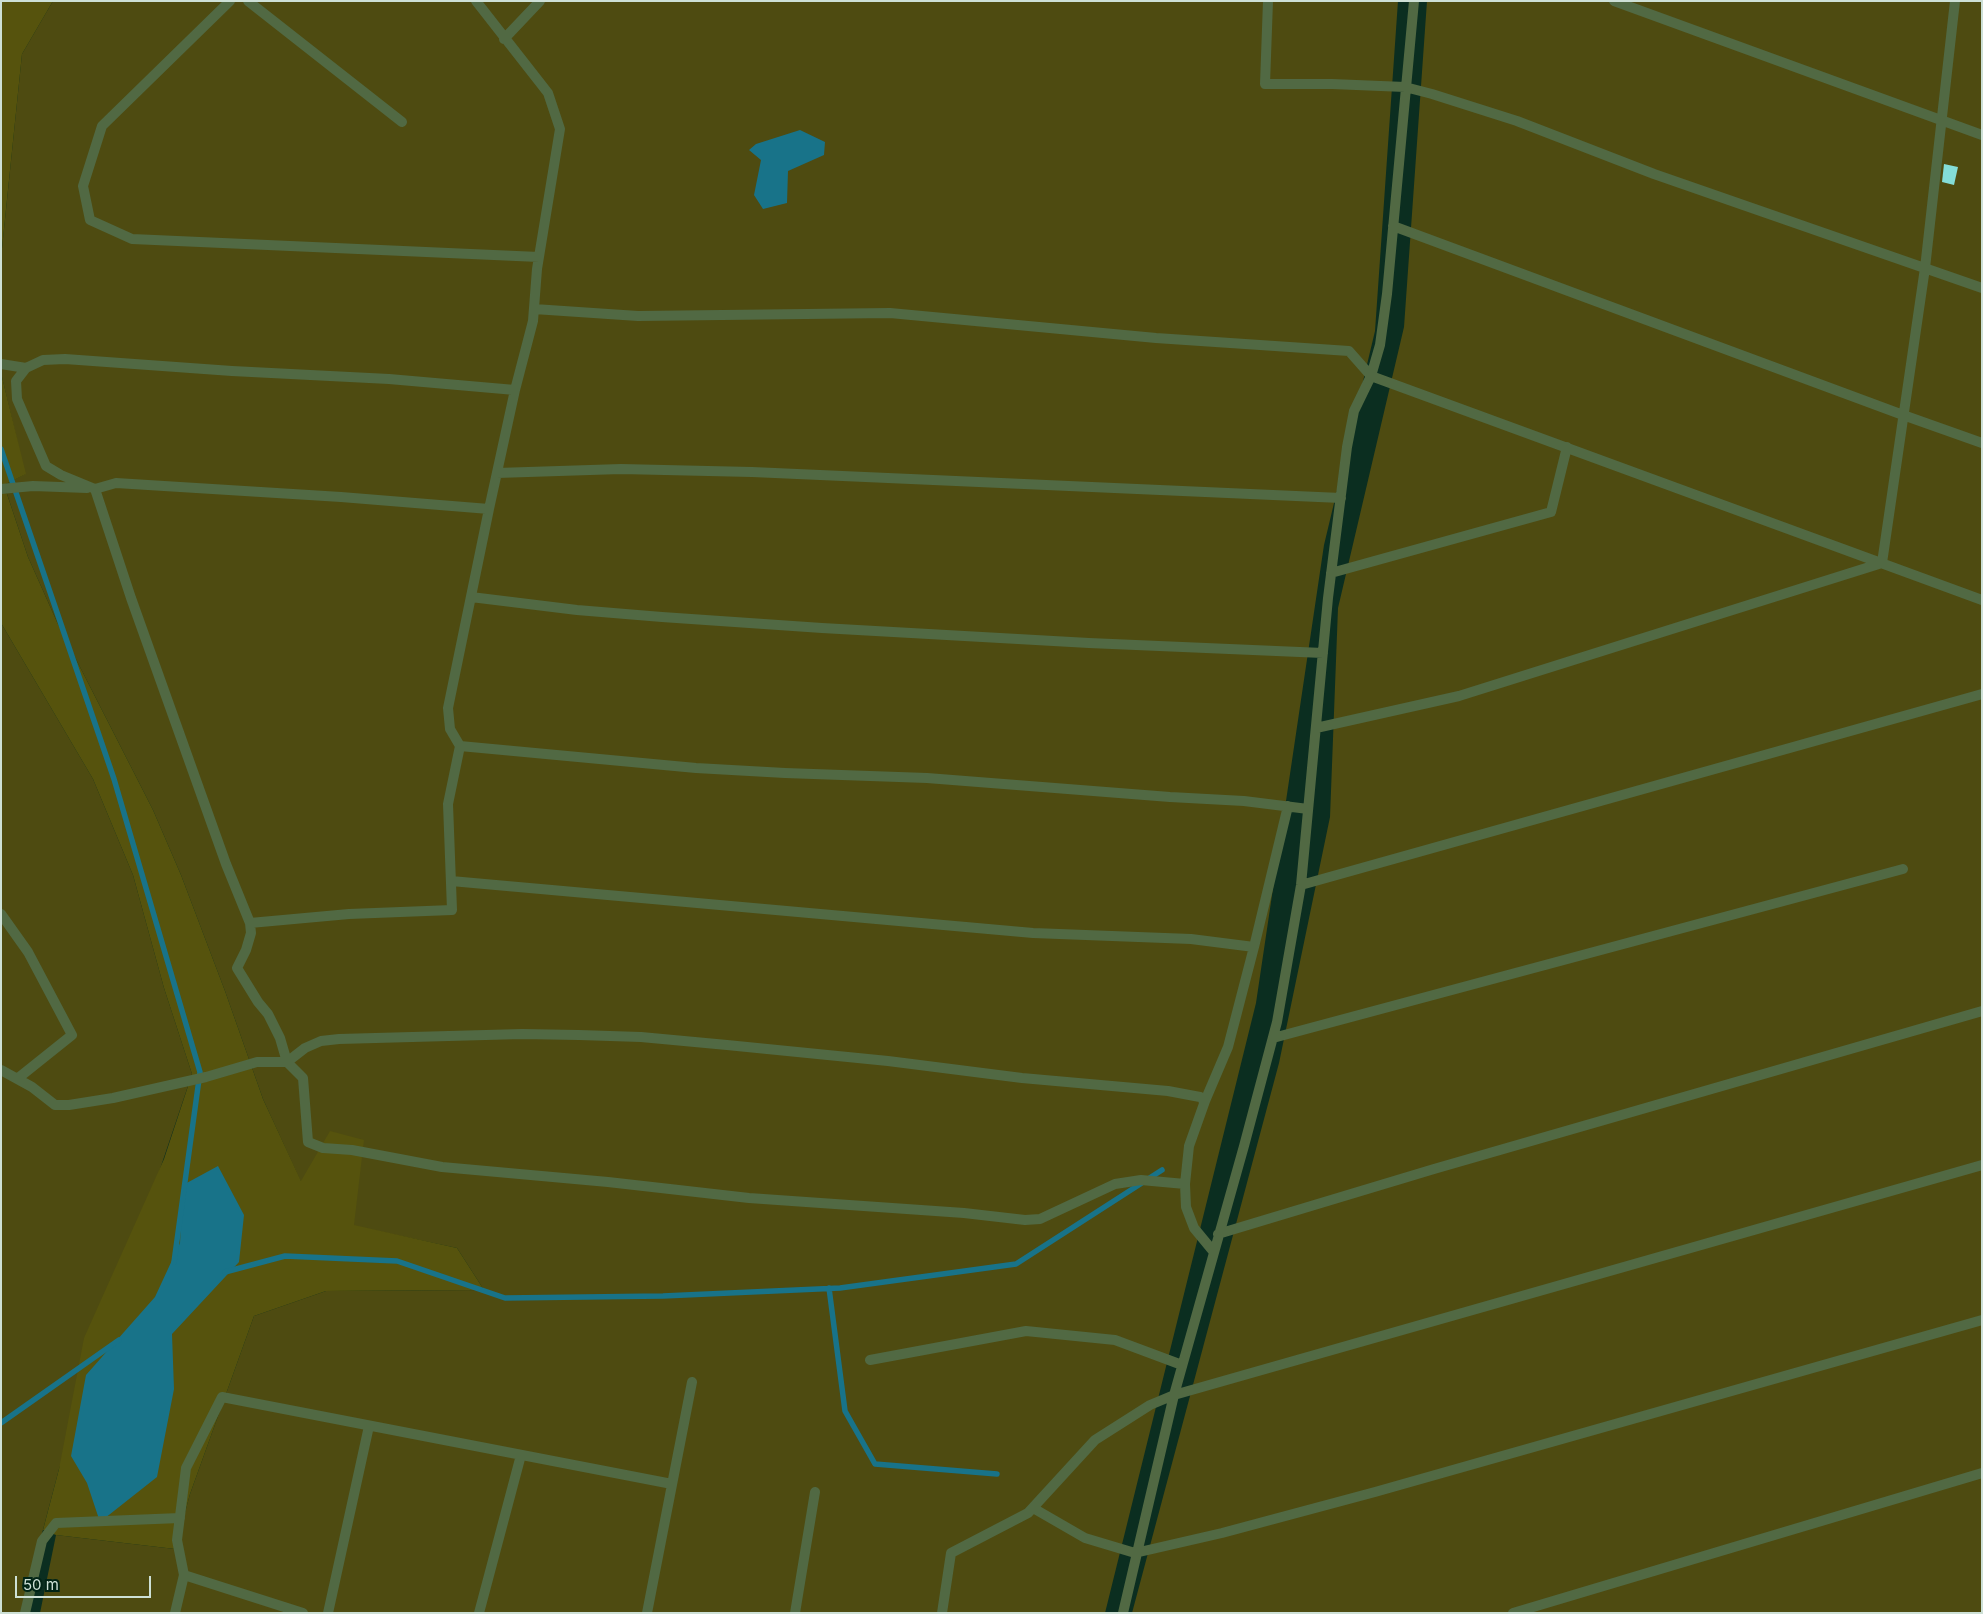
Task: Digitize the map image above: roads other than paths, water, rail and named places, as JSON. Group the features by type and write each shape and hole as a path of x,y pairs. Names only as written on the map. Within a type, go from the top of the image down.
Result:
{"lane":[{"path":"230,1 102,126 82,186 90,220 132,239 539,257"},
{"path":"248,1 402,122"},
{"path":"250,923 349,914 452,910 448,804 460,746 450,729 448,708 515,390 533,321 539,257 560,129 548,93 476,1"},
{"path":"504,39 540,1"},
{"path":"1268,1 1265,84 1405,87 1517,121 1654,174 1982,288"},
{"path":"1123,1613 1135,1553 1174,1395 1273,1038 1301,885 1323,653 1347,446 1354,411 1371,376 1380,345 1386,302 1414,1"},
{"path":"1614,1 1982,135"},
{"path":"1882,563 1925,268 1955,1"},
{"path":"1393,226 1982,443"},
{"path":"534,309 638,316 890,313 1156,338 1349,351 1371,376 1982,600"},
{"path":"515,390 65,359 43,360 26,368 16,380 17,399 46,466 61,475 95,489 131,598 226,864 250,923 251,933 246,950 237,968 258,1002 268,1014 280,1038 287,1062 303,1078 308,1142 323,1148 352,1150 442,1167 608,1182 749,1198 964,1213 1025,1220 1040,1219 1115,1184 1141,1180 1185,1184"},
{"path":"1,364 26,368"},
{"path":"1332,573 1551,512 1567,448"},
{"path":"497,473 621,469 733,472 1341,498"},
{"path":"1,488 33,486 95,489 116,483 331,496 489,509"},
{"path":"1316,728 1459,696 1882,563"},
{"path":"472,597 586,610 822,628 1089,643 1323,653"},
{"path":"1301,885 1982,694"},
{"path":"460,746 696,768 926,778 1244,801 1308,809"},
{"path":"1213,1251 1194,1228 1186,1207 1185,1184 1189,1146 1228,1046 1288,806"},
{"path":"1273,1038 1903,868"},
{"path":"451,881 1033,933 1191,939 1254,948"},
{"path":"1,914 28,952 72,1035 17,1079"},
{"path":"1218,1234 1534,1140 1982,1011"},
{"path":"1,1070 32,1087 55,1105 70,1105 113,1098 206,1077 258,1062 287,1062 305,1048 321,1041 522,1034 641,1037 888,1061 1022,1078 1168,1091 1200,1097 1205,1101"},
{"path":"942,1613 951,1553 1028,1513 1095,1440 1150,1405 1174,1395 1982,1165"},
{"path":"1033,1508 1085,1538 1135,1553 1222,1533 1375,1492 1982,1320"},
{"path":"870,1360 1026,1331 1115,1340 1182,1365"},
{"path":"648,1613 692,1382"},
{"path":"175,1613 184,1575 177,1540 186,1468 222,1397 672,1484"},
{"path":"328,1613 369,1426"},
{"path":"479,1613 521,1455"},
{"path":"1513,1613 1982,1473"},
{"path":"795,1613 815,1492"},
{"path":"25,1613 42,1540 56,1523 180,1518"},
{"path":"184,1575 303,1613"}],"water":[{"path":"800,130 825,142 824,155 788,171 787,203 763,209 754,195 761,160 749,150 756,144"},
{"path":"218,1166 244,1215 239,1262 172,1334 174,1389 157,1477 100,1522 87,1483 71,1456 86,1375 155,1297 180,1243 183,1185"}],"waterway":[{"path":"1,449 114,779 200,1072 174,1262"},
{"path":"225,1272 285,1256 397,1261 505,1298 663,1296 840,1288 1016,1264 1162,1170"},
{"path":"829,1288 845,1411 875,1464 997,1474"},
{"path":"1,1423 119,1340"}]}
